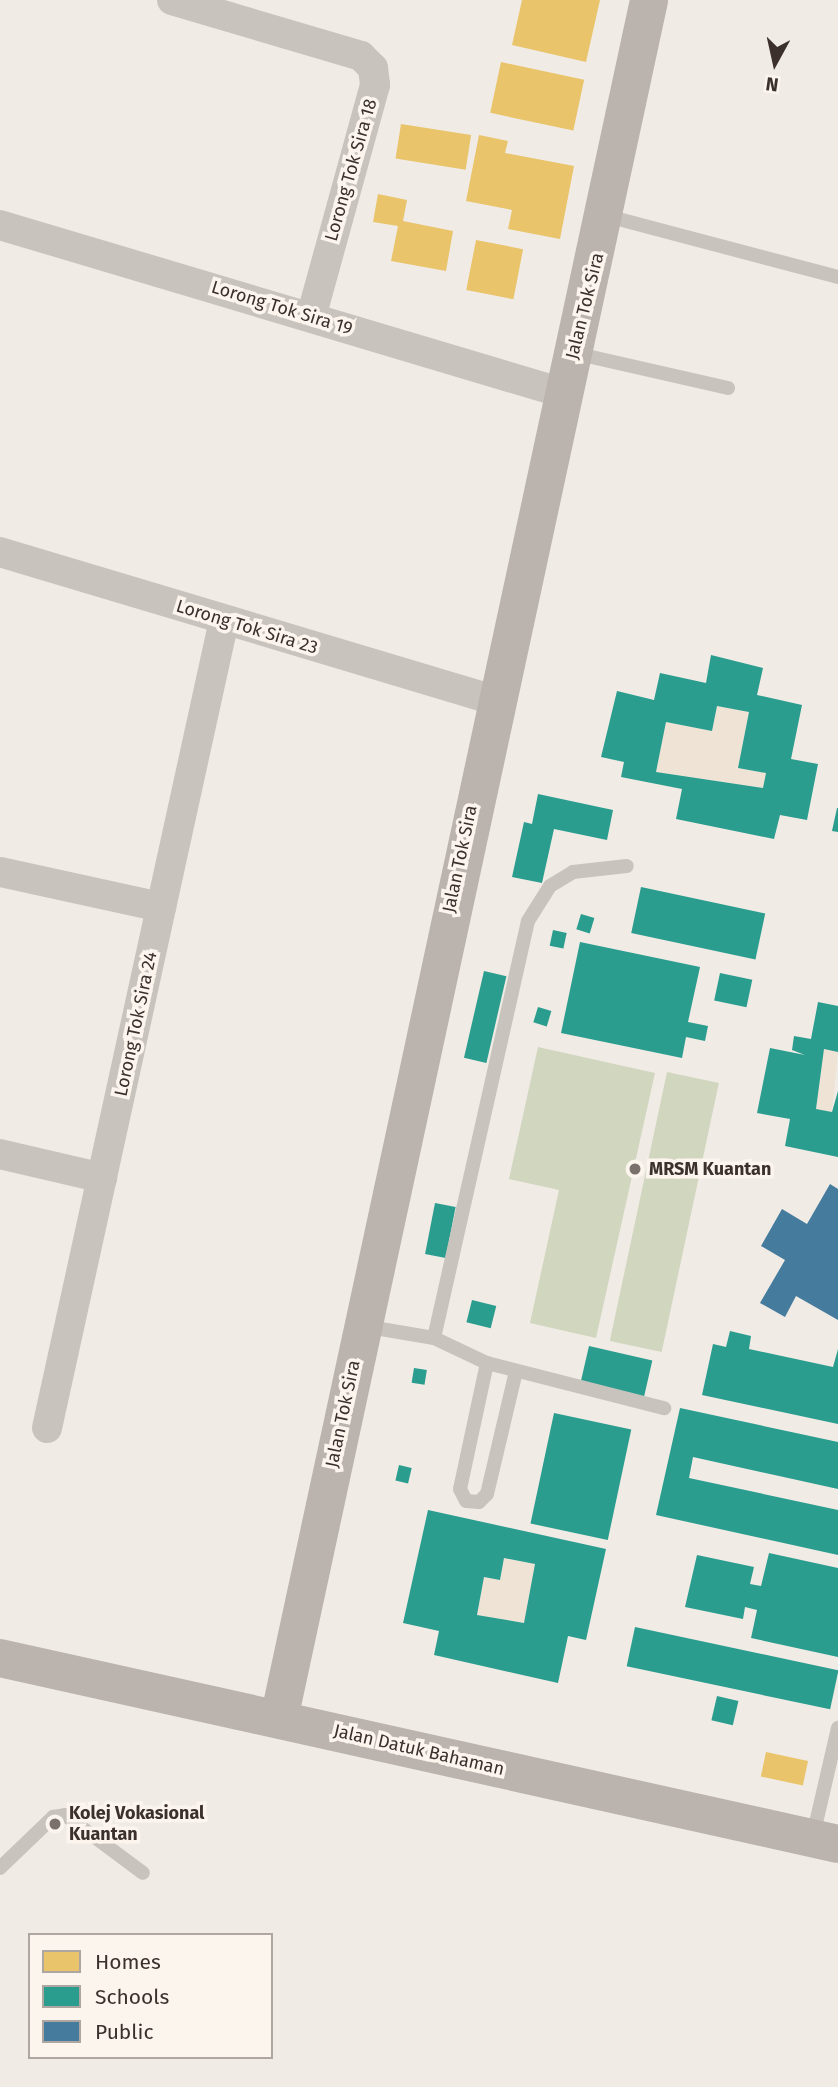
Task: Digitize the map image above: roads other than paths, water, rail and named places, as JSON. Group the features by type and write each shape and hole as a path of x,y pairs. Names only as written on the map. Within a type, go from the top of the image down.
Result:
{"street":[{"name":"Lorong Tok Sira 18","path":"172,0 361,56 373,68 375,85 311,317"},
{"name":"Jalan Tok Sira","path":"279,1719 494,700 563,393 607,216 649,0"},
{"name":"Lorong Tok Sira 19","path":"0,225 563,393"},
{"name":"Lorong Tok Sira 23","path":"0,552 494,700"},
{"name":"Lorong Tok Sira 24","path":"47,1427 224,620"},
{"path":"0,872 161,907"},
{"path":"0,1154 102,1178"},
{"name":"Jalan Datuk Bahaman","path":"0,1658 825,1841"}],"lane":[{"path":"607,216 838,277"},
{"path":"573,353 728,388"},
{"path":"434,1338 528,921 550,886 573,872 627,866"},
{"path":"362,1326 434,1338 487,1363 664,1408"},
{"path":"487,1363 460,1489 466,1501 479,1502 487,1494 516,1371"},
{"path":"825,1841 838,1728"},
{"path":"0,1868 53,1816 65,1815 143,1873"}],"place":[{"name":"MRSM Kuantan","path":"635,1169"},
{"name":"Kolej Vokasional Kuantan","path":"55,1824"}]}
